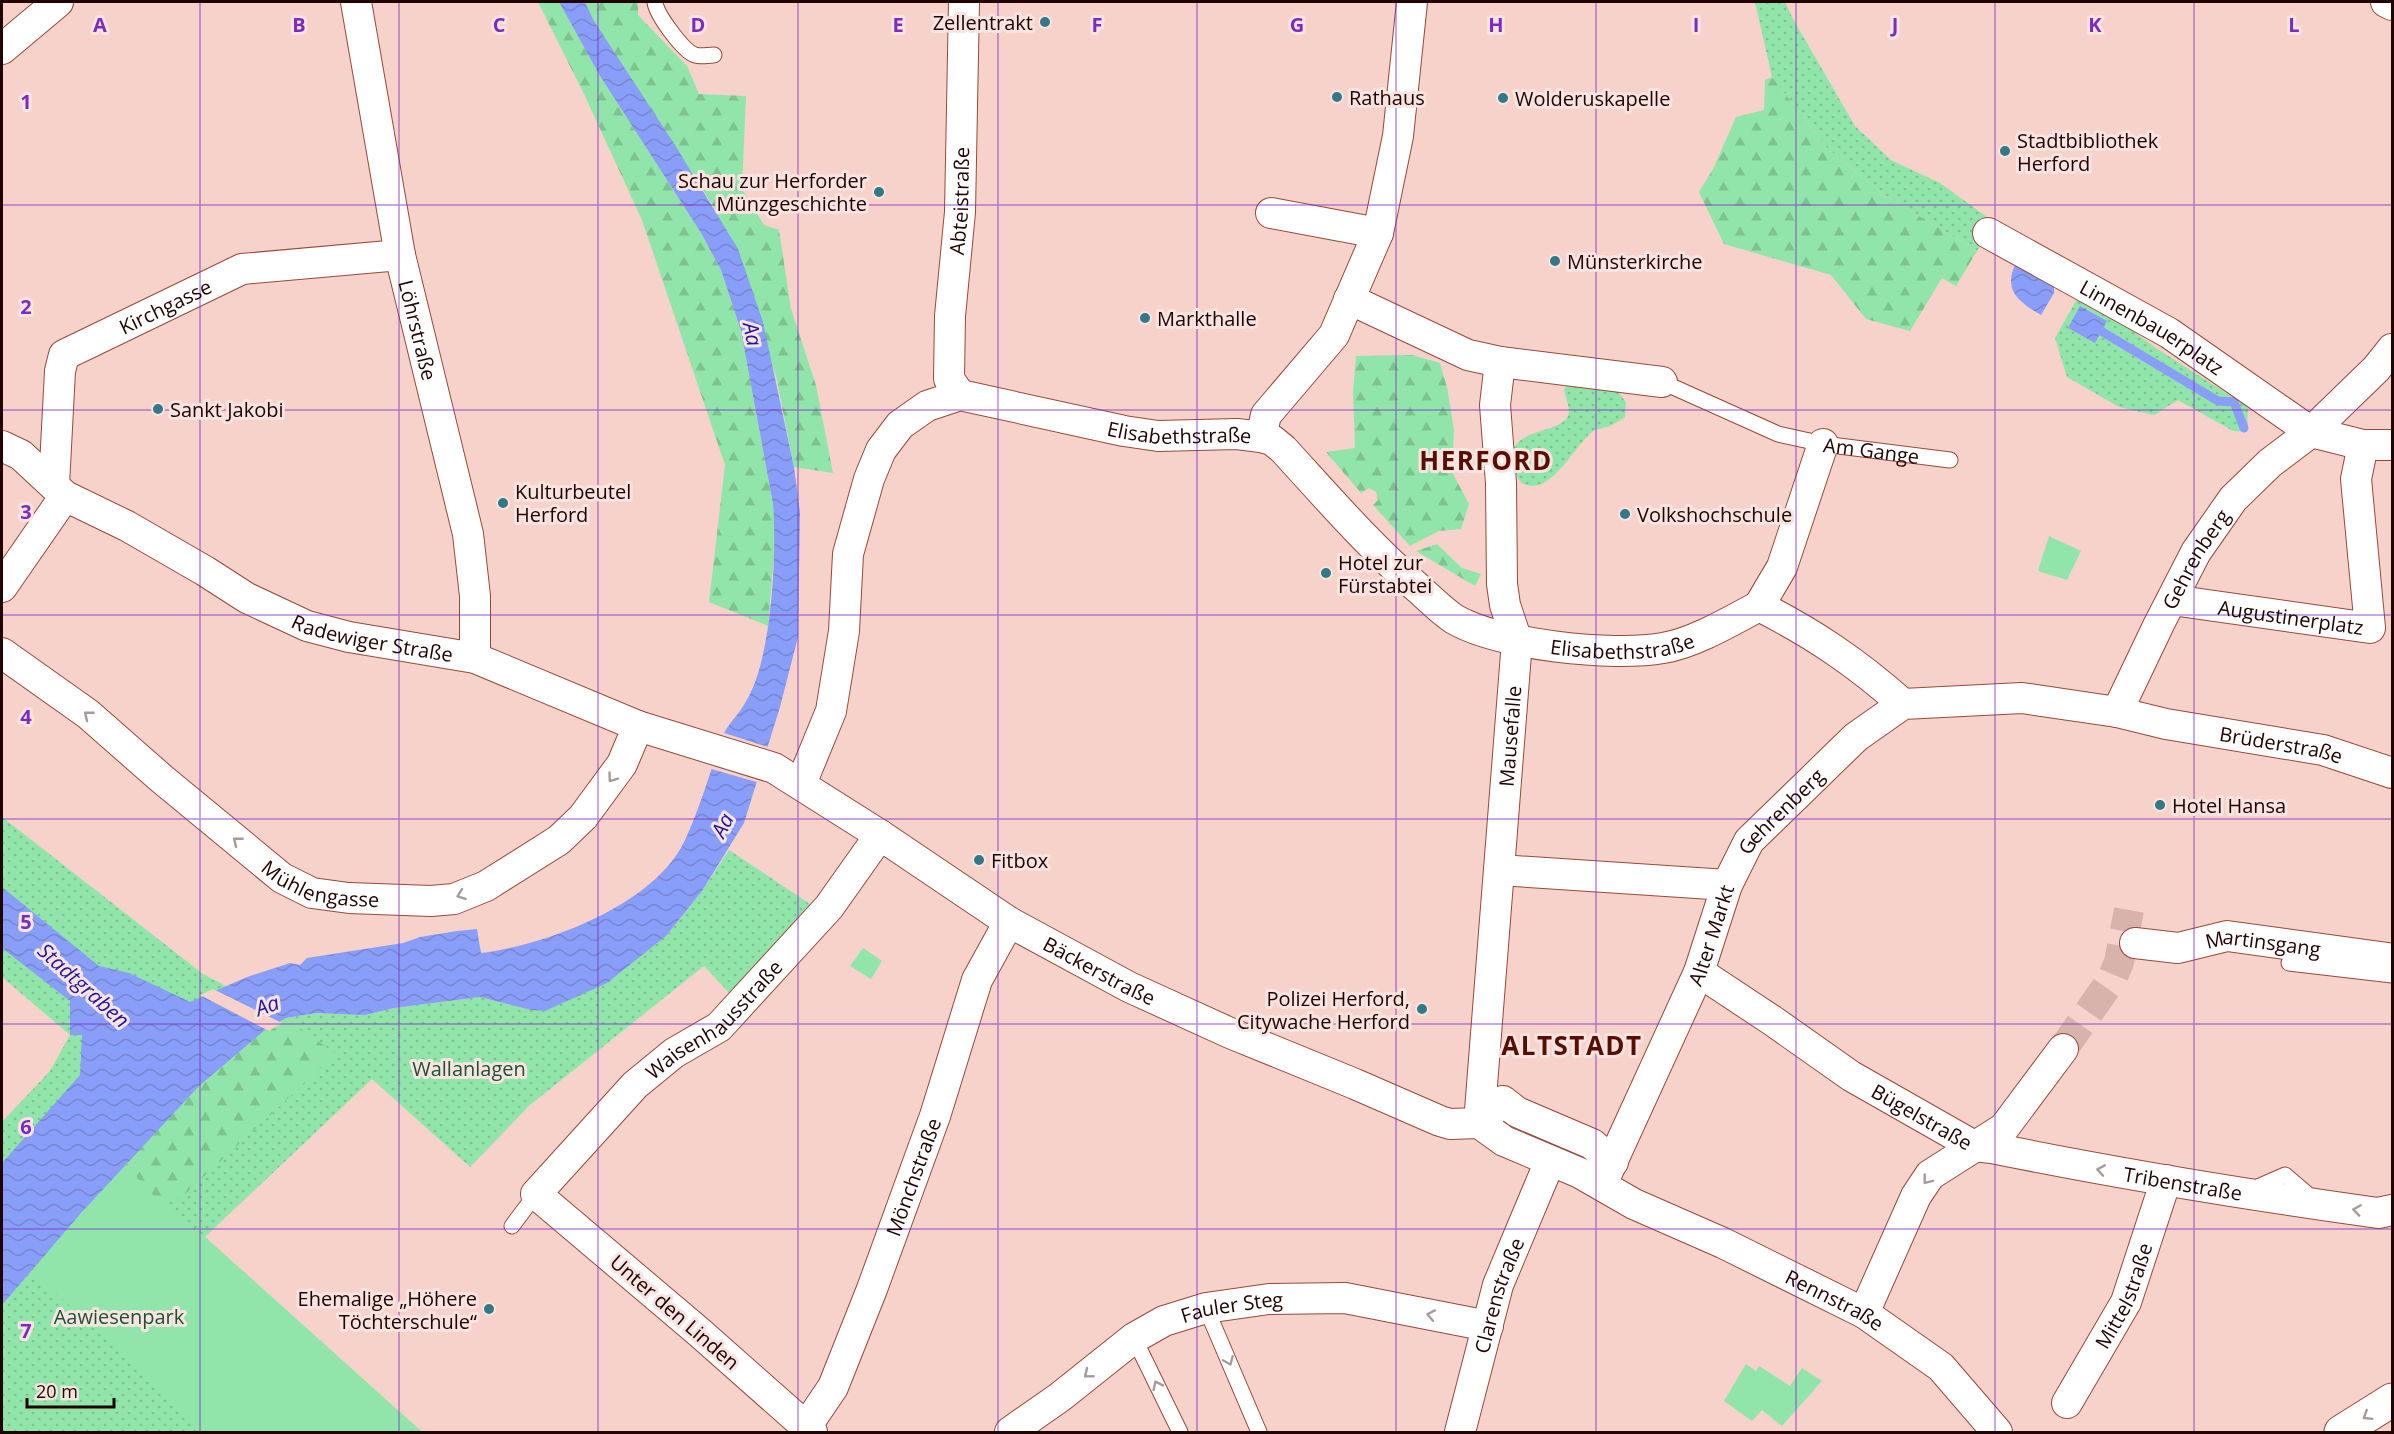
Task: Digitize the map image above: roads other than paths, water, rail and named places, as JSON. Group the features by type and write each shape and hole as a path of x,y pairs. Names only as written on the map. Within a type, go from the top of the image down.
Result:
{"main road":[{"path":"2341,1432 2392,1400"}],"street":[{"path":"2,49 58,2"},
{"name":"Löhrstraße","path":"356,2 399,255 468,534 475,596 474,658"},
{"name":"Abteistraße","path":"960,395 949,379 950,316 960,212 964,2"},
{"path":"1261,437 1266,415 1334,335 1378,233 1398,136 1412,2"},
{"path":"1271,213 1378,233"},
{"name":"Linnenbauerplatz","path":"1988,233 2169,333 2311,432"},
{"name":"Kirchgasse","path":"60,491 60,371 64,355 242,269 399,255"},
{"path":"1349,299 1468,355 1500,362 1662,382"},
{"name":"Gehrenberg","path":"2117,712 2196,552 2232,499 2271,463 2311,432 2376,369 2392,350"},
{"path":"1500,362 1496,405 1501,483 1502,584 1505,605 1517,641"},
{"path":"801,784 831,711 844,631 848,554 868,479 881,450 900,425 927,406 960,395"},
{"name":"Elisabethstraße","path":"960,395 1124,431 1158,436 1237,434 1272,441 1283,448 1394,567 1453,618 1483,633 1517,641 1613,650 1665,648 1715,630 1759,606"},
{"path":"2311,432 2362,445 2392,445"},
{"name":"Am Gange","path":"1759,606 1782,567 1823,444"},
{"name":"Augustinerplatz","path":"2172,600 2370,628 2356,479 2362,445"},
{"name":"Radewiger Straße","path":"2,446 21,455 60,491 128,525 247,598 307,626 349,637 474,658 638,726 774,768"},
{"path":"2,587 60,491"},
{"path":"1759,606 1804,629 1866,671 1903,704 2022,698 2117,712"},
{"name":"Mausefalle","path":"1499,870 1517,641"},
{"name":"Mühlengasse","path":"2,653 88,714 162,779 282,878 312,893 349,898 431,901 454,898 486,886 559,840 583,817 622,764 638,726"},
{"name":"Gehrenberg","path":"1727,885 1749,841 1856,737 1903,704"},
{"name":"Brüderstraße","path":"2117,712 2164,735 2323,750 2392,773"},
{"name":"Bäckerstraße","path":"774,768 880,835 1009,922 1139,992 1230,1033 1465,1124"},
{"name":"Waisenhausstraße","path":"536,1194 635,1085 674,1053 718,1028 829,907 880,835"},
{"path":"1465,1124 1499,870"},
{"name":"Alter Markt","path":"1499,870 1727,885 1699,972 1607,1173"},
{"name":"Mönchstraße","path":"809,1430 833,1387 872,1289 935,1116 977,980 1009,922"},
{"name":"Martinsgang","path":"2135,943 2178,948 2227,936 2388,958 2392,961"},
{"name":"Bügelstraße","path":"1699,972 1851,1076 1974,1146 1930,1175 1916,1196 1864,1313"},
{"path":"1974,1146 2004,1128 2063,1049"},
{"path":"1465,1124 1503,1101 1517,1112 1592,1144 1607,1173"},
{"path":"1465,1124 1550,1161 1607,1173"},
{"name":"Tribenstraße","path":"1974,1146 2241,1193 2378,1213 2392,1210"},
{"name":"Clarenstraße","path":"1460,1432 1498,1285 1550,1161"},
{"name":"Rennstraße","path":"1607,1173 1610,1191 1864,1313 1941,1367 1997,1432"},
{"name":"Mittelstraße","path":"2067,1403 2126,1302 2166,1180"},
{"name":"Unter den Linden","path":"536,1194 699,1332 809,1430"},
{"name":"Fauler Steg","path":"1010,1432 1060,1397 1134,1338 1164,1321 1206,1308 1269,1299 1345,1298 1488,1326"}],"lane":[{"path":"655,2 661,18 688,52 697,56 714,55"},
{"path":"1662,382 1778,434 1823,444"},
{"name":"Am Gange","path":"1823,444 1950,460"},
{"path":"2289,963 2392,975"},
{"path":"512,1226 536,1194"},
{"path":"1206,1308 1259,1432"},
{"path":"1134,1338 1180,1432"}],"water":[{"path":"559,2 585,2 594,21 675,145 738,249 763,322 794,467 800,512 798,637 780,707 744,823 702,891 666,936 607,983 545,1011 531,1010 480,997 394,1008 365,1015 316,1013 286,1018 266,1029 199,1086 81,1213 2,1305 2,1163 80,1075 82,1035 70,1035 70,1001 2,948 2,887 99,966 129,973 190,1002 247,977 290,963 300,965 307,958 403,943 420,937 477,929 481,953 537,941 597,918 625,902 650,884 671,863 691,827 724,733 743,707 754,685 767,635 771,606 774,525 773,504 741,331 721,270 701,233 600,76"},
{"path":"2018,259 2054,280 2054,293 2041,315 2024,304 2011,286 2013,269"},
{"path":"2080,306 2107,321 2095,343 2068,328"}],"waterway":[{"path":"2101,331 2218,401 2234,402 2244,428"}],"tunnel":[{"path":"2063,1049 2112,979 2119,962 2129,910"}],"place":[{"name":"Zellentrakt","path":"1045,22"},
{"name":"Rathaus","path":"1337,97"},
{"name":"Wolderuskapelle","path":"1503,98"},
{"name":"Stadtbibliothek Herford","path":"2005,151"},
{"name":"Schau zur Herforder Münzgeschichte","path":"879,192"},
{"name":"Münsterkirche","path":"1555,261"},
{"name":"Markthalle","path":"1145,318"},
{"name":"Sankt Jakobi","path":"158,409"},
{"name":"Kulturbeutel Herford","path":"503,503"},
{"name":"Volkshochschule","path":"1625,514"},
{"name":"Hotel zur Fürstabtei","path":"1326,573"},
{"name":"Hotel Hansa","path":"2160,805"},
{"name":"Fitbox","path":"979,860"},
{"name":"Polizei Herford, Citywache Herford","path":"1422,1009"},
{"name":"Ehemalige „Höhere Töchterschule“","path":"489,1309"}],"district":[{"name":"HERFORD","path":"1486,460"},
{"name":"ALTSTADT","path":"1572,1045"}],"water label":[{"name":"Aa","path":"753,334"},
{"name":"Aa","path":"722,825"},
{"name":"Stadtgraben","path":"84,985"},
{"name":"Aa","path":"267,1005"}],"park label":[{"name":"Wallanlagen","path":"469,1068"},
{"name":"Aawiesenpark","path":"119,1316"}]}
